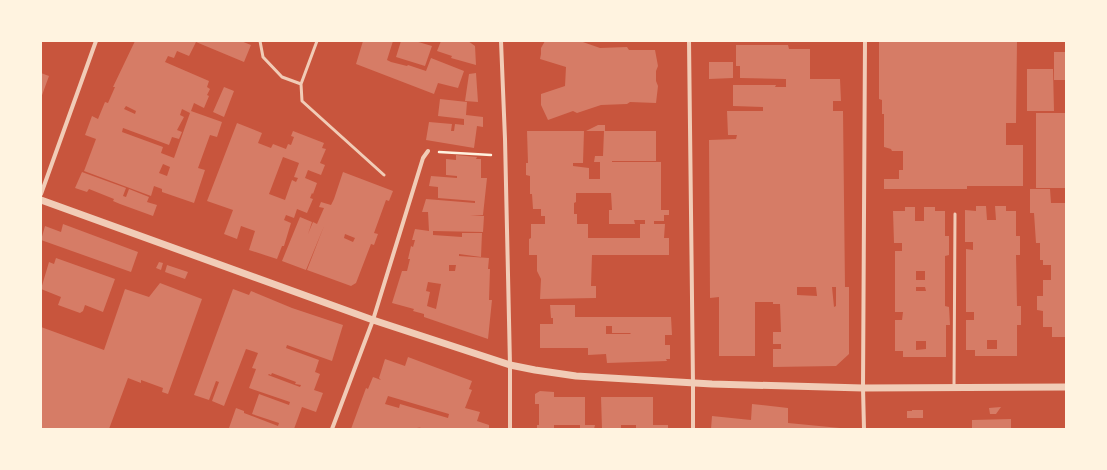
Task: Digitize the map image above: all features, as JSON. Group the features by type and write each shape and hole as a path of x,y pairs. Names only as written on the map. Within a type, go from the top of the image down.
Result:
{"street":[{"path":"41,194 96,41"},
{"path":"501,41 505,145 510,429"},
{"path":"689,41 694,383 693,429"},
{"path":"864,429 865,41"},
{"path":"332,429 373,320 423,158 428,151"},
{"path":"41,200 373,320 510,365 576,376 694,383 863,388 1066,387"}],"lane":[{"path":"260,41 263,57 282,77 301,84"},
{"path":"317,41 301,84 302,101 384,175"},
{"path":"954,388 955,214"}],"path":[{"path":"428,151 491,155"}],"building":[{"path":"135,41 241,41 251,45 244,62 196,42 189,56 177,51 174,58 168,56 165,62 209,81 207,87 210,89 207,95 209,96 204,108 194,103 191,111 222,122 217,137 210,135 198,168 205,170 194,203 162,192 162,189 154,186 151,196 84,171 96,139 85,135 92,116 98,119 105,102 108,103 115,87 113,87","holes":["126,106 136,111 135,114 124,109","182,109 190,113 174,158 161,153 163,147 122,132 123,128 169,145 172,137 179,139 182,132 177,130 184,117 180,115","163,164 170,167 167,176 159,173"]},
{"path":"363,41 393,41 387,60 391,62 408,65 426,71 431,58 464,71 458,88 438,83 434,94 356,64"},
{"path":"401,41 415,41 432,46 425,66 396,57"},
{"path":"441,41 468,41 475,46 476,65 451,58 452,56 437,51"},
{"path":"545,41 580,41 600,48 627,47 629,50 655,50 658,66 656,71 656,81 658,86 656,103 630,102 627,104 601,105 577,113 573,111 548,120 541,105 541,94 565,86 566,67 540,59 541,48"},
{"path":"879,41 1017,41 1016,123 1006,123 1006,145 1023,145 1023,186 967,186 967,189 884,189 884,179 899,179 899,170 903,170 903,151 892,151 891,149 884,147 884,114 882,114 882,100 879,99"},
{"path":"736,45 788,45 789,49 810,49 810,79 840,79 841,101 833,101 833,111 843,111 845,287 849,287 849,354 836,366 773,367 773,349 781,349 781,344 773,344 773,332 781,332 780,304 773,304 773,302 755,302 755,356 719,356 719,297 710,298 709,140 736,139 737,135 728,135 727,111 763,111 763,107 733,106 733,85 776,85 775,87 786,87 786,79 740,78 740,66 736,66","holes":["797,287 816,287 817,296 797,295","832,287 836,287 836,306 834,307"]},
{"path":"1054,52 1066,52 1066,80 1054,80"},
{"path":"709,62 733,62 733,78 709,79"},
{"path":"1027,69 1053,69 1054,111 1027,111"},
{"path":"41,73 49,76 41,98"},
{"path":"476,73 478,102 465,101 469,74"},
{"path":"224,87 234,91 224,117 213,112"},
{"path":"440,99 467,102 466,115 483,117 483,127 477,126 474,148 426,140 429,122 452,124 451,131 454,131 455,124 464,125 464,119 438,116"},
{"path":"1036,113 1065,113 1065,188 1036,188"},
{"path":"237,123 262,133 258,143 271,148 273,144 286,149 288,144 291,145 294,137 291,136 293,131 324,143 322,148 326,149 320,163 325,165 321,175 308,170 305,178 317,183 310,198 313,199 307,213 297,209 294,218 286,215 284,220 291,223 284,246 282,246 277,259 249,250 255,231 241,226 237,239 224,234 233,210 207,201","holes":["283,157 299,163 294,177 298,178 296,182 292,180 285,200 269,194"]},
{"path":"598,125 605,125 605,131 586,131"},
{"path":"527,131 584,131 583,163 573,163 573,166 589,168 589,179 600,179 600,162 594,162 595,156 603,156 604,131 656,131 656,161 612,162 661,162 661,210 669,210 669,215 664,215 664,221 654,221 654,224 665,224 664,238 669,238 669,255 592,255 591,286 596,286 596,298 540,299 541,279 537,271 537,255 529,255 529,239 531,238 531,224 545,224 545,216 541,216 541,209 533,209 532,194 530,194 530,176 526,175 526,163 528,163","holes":["576,193 611,193 612,210 609,210 609,224 635,224 634,220 645,220 645,224 640,224 640,238 588,238 588,224 577,224 577,214 574,214"]},
{"path":"456,155 477,157 476,159 481,159 481,178 487,178 483,215 470,215 484,216 483,232 433,231 433,235 462,237 462,233 482,233 481,257 459,254 459,256 489,258 489,300 492,300 488,339 424,317 424,314 413,311 414,309 392,303 402,271 407,271 411,246 413,247 415,240 412,240 415,229 429,231 428,212 422,212 426,199 475,203 475,201 438,198 438,187 429,186 431,176 457,178 457,176 446,175 446,159 456,160","holes":["449,265 456,265 455,271 449,271","428,282 441,284 436,309 427,306 430,292 426,291"]},
{"path":"82,172 126,188 123,196 126,197 129,189 149,197 147,202 157,205 153,216 120,204 113,201 114,199 89,189 87,192 75,188"},
{"path":"343,172 393,191 389,201 386,200 374,233 378,234 374,245 371,244 356,283 351,286 307,270 324,226 306,270 282,261 300,217 312,222 308,234 313,222 317,224 324,208 319,207 321,202 331,205","holes":["345,234 355,238 353,242 344,238"]},
{"path":"1030,189 1050,189 1051,203 1066,203 1066,337 1052,337 1052,327 1043,327 1043,311 1037,310 1037,296 1043,296 1043,280 1051,280 1051,265 1043,265 1043,260 1040,260 1040,243 1036,243 1034,213 1030,213"},
{"path":"976,206 986,206 987,220 996,220 995,206 1006,206 1006,211 1016,211 1016,236 1020,236 1020,255 1016,255 1017,306 1021,306 1021,325 1017,325 1017,356 975,356 975,350 966,350 966,320 974,320 974,312 966,312 966,249 973,250 973,242 965,242 965,210 976,211","holes":["987,340 997,340 997,349 987,349"]},
{"path":"905,207 915,207 915,221 924,221 924,207 935,207 935,211 945,211 945,236 949,236 949,255 945,256 945,306 949,307 950,325 946,325 946,357 903,357 903,351 895,351 895,320 902,320 903,312 895,312 895,251 902,251 902,243 894,243 893,211 905,211","holes":["916,271 925,271 925,280 916,280","916,287 925,287 926,291 916,291","916,341 926,341 926,349 916,350"]},
{"path":"63,224 138,252 131,272 41,240 45,226 61,232"},
{"path":"56,258 115,279 103,312 85,305 83,311 80,313 58,305 61,297 41,289 49,262 54,264"},
{"path":"159,262 163,263 161,270 156,268"},
{"path":"167,265 188,272 185,279 165,272"},
{"path":"160,283 202,299 168,394 162,392 163,388 141,380 141,383 128,378 109,429 41,429 41,327 104,350 125,289 149,297"},
{"path":"233,289 249,295 251,291 292,308 343,325 332,361 287,345 286,348 319,360 315,372 320,374 314,390 323,393 316,412 302,407 294,429 229,428 236,408 244,411 244,413 278,426 279,423 252,414 259,394 289,405 290,402 249,388 256,369 252,368 258,353 246,349 224,406 212,401 219,382 216,381 209,400 194,395","holes":["272,373 296,382 295,384 301,385 300,387 268,375 271,375"]},
{"path":"550,305 575,305 575,317 671,317 672,335 665,335 665,345 670,345 670,359 666,359 667,361 607,363 606,354 588,355 588,348 540,348 540,324 553,324 553,318 551,318","holes":["606,326 612,326 612,333 631,333 606,334"]},
{"path":"408,357 472,381 469,389 472,390 465,408 480,412 477,421 489,425 489,429 425,429 417,427 422,429 351,429 366,388 368,389 373,377 381,380 379,378 385,359 405,366","holes":["388,396 449,414 448,418 400,404 399,408 385,404"]},
{"path":"540,391 554,392 554,397 585,397 585,425 595,425 594,429 580,429 580,425 554,425 554,429 537,429 537,425 539,425 539,404 535,404 535,394"},
{"path":"601,397 653,397 653,425 668,425 668,429 636,429 636,425 621,425 621,429 602,429"},
{"path":"752,404 788,408 788,423 840,428 711,429 712,416 751,420"},
{"path":"1001,407 996,414 990,414 989,408"},
{"path":"923,410 923,418 907,418 907,411"},
{"path":"1011,419 1011,429 972,429 972,420"}]}
